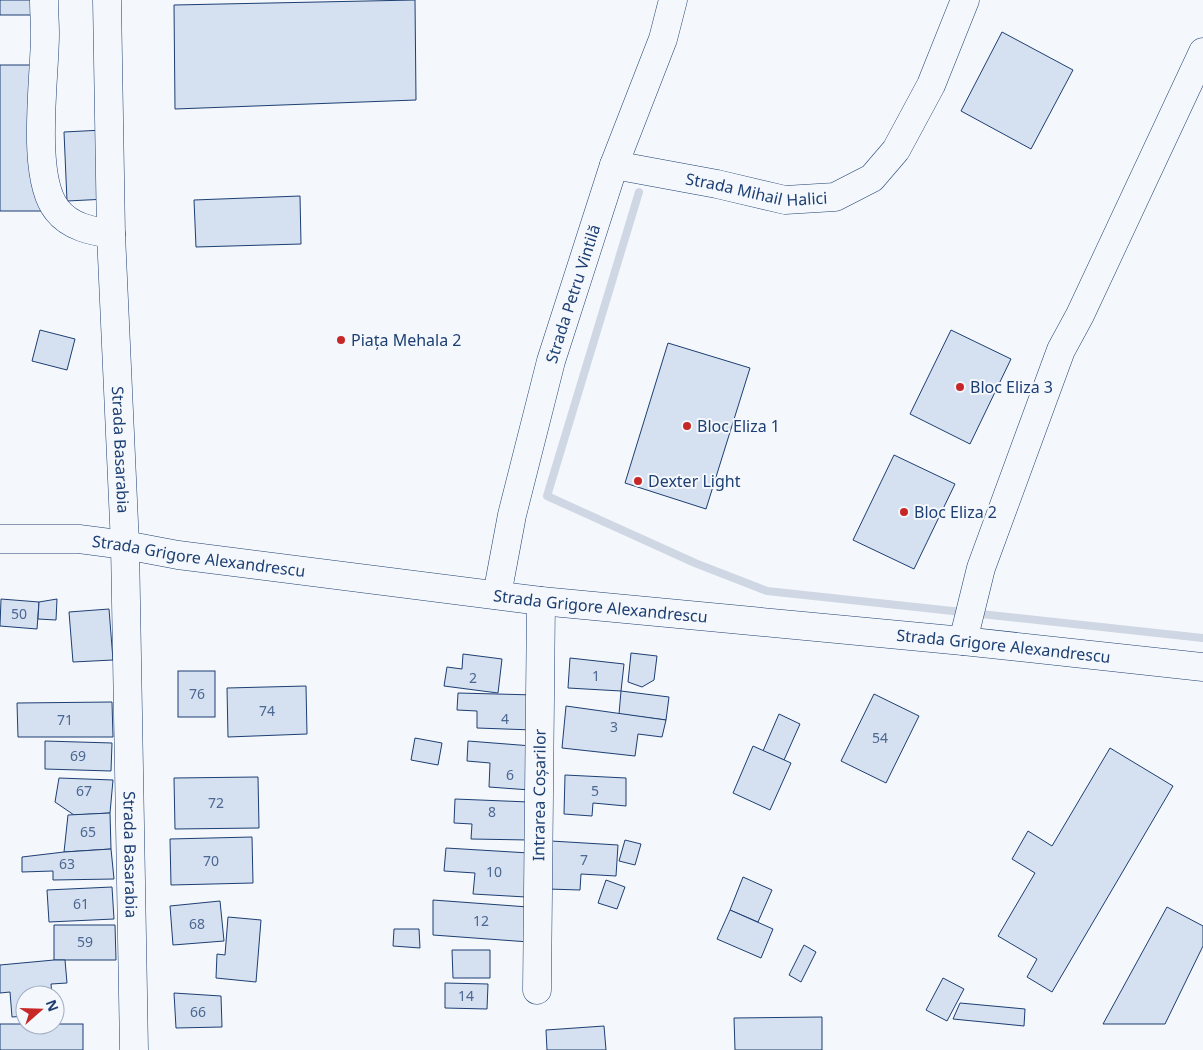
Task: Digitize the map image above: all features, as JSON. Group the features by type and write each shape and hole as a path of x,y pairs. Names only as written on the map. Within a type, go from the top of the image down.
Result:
{"street":[{"path":"44,0 45,33 40,156 46,189 56,210 74,225 92,231 111,234"},
{"name":"Strada Basarabia","path":"106,0 111,234 125,545 134,1050"},
{"name":"Strada Petru Vintilă","path":"496,595 512,515 551,361 614,165 662,39 672,0"},
{"name":"Strada Mihail Halici","path":"614,165 717,184 785,200 835,197 872,178 896,150 931,85 965,0"},
{"path":"965,634 981,568 1061,350 1080,315 1203,52"},
{"name":"Strada Grigore Alexandrescu","path":"0,539 79,539 178,555 541,601 965,634 1203,667"},
{"name":"Intrarea Coșarilor","path":"537,990 541,601"}],"building":[{"path":"0,0 32,0 32,15 0,15"},
{"path":"415,0 416,100 175,109 174,5"},
{"path":"1002,32 1073,70 1031,149 961,111"},
{"path":"0,65 42,65 42,211 0,211"},
{"path":"103,130 107,199 67,201 64,132"},
{"path":"300,196 301,244 196,247 194,200"},
{"path":"40,330 75,339 67,370 32,361"},
{"name":"Bloc Eliza 3","path":"951,330 1011,359 970,444 910,414"},
{"name":"Bloc Eliza 1","path":"668,343 750,368 706,509 625,483"},
{"name":"Bloc Eliza 2","path":"894,455 955,484 914,569 853,540"},
{"path":"1,599 39,602 37,629 0,626"},
{"path":"57,599 56,620 38,619 39,602"},
{"path":"109,609 113,660 73,662 69,612"},
{"path":"631,653 657,656 654,680 642,687 628,682"},
{"path":"463,654 502,659 498,693 444,686 447,667 462,669"},
{"path":"570,658 624,664 621,691 568,688"},
{"path":"178,671 215,671 215,717 178,717"},
{"path":"306,686 307,734 228,737 227,688"},
{"path":"621,691 669,697 666,720 619,714"},
{"path":"458,693 535,695 533,730 477,728 477,711 457,710"},
{"path":"874,694 919,716 886,783 841,761"},
{"path":"112,702 113,737 18,737 17,703"},
{"path":"566,706 666,720 662,737 638,734 635,756 562,748"},
{"path":"779,714 800,724 784,760 763,751"},
{"path":"415,738 442,743 438,765 411,760"},
{"path":"45,741 112,743 111,771 45,769"},
{"path":"468,741 532,746 530,790 489,787 490,763 467,761"},
{"path":"753,746 791,763 770,810 733,793"},
{"path":"1110,748 1173,786 1052,992 1027,977 1037,959 998,936 1035,873 1012,859 1028,831 1052,846"},
{"path":"565,775 626,778 626,806 593,803 592,816 564,814"},
{"path":"258,777 259,828 175,829 174,778"},
{"path":"59,778 113,780 110,813 74,815 55,802"},
{"path":"455,799 529,802 528,840 471,839 472,824 454,823"},
{"path":"110,813 111,849 64,852 68,815"},
{"path":"252,837 253,883 171,885 170,839"},
{"path":"625,840 641,844 635,865 619,861"},
{"path":"551,841 618,845 616,876 581,874 580,890 548,889"},
{"path":"446,848 529,853 526,897 473,894 475,873 444,871"},
{"path":"111,849 114,879 53,880 53,871 22,872 22,857"},
{"path":"743,877 772,890 758,922 730,910"},
{"path":"606,880 625,887 617,909 598,903"},
{"path":"112,887 114,919 49,922 47,890"},
{"path":"433,900 528,907 529,942 433,935"},
{"path":"220,901 224,941 173,945 170,906"},
{"path":"1167,907 1203,926 1203,946 1165,1024 1103,1024"},
{"path":"730,910 773,929 761,958 717,939"},
{"path":"228,917 261,920 256,982 216,978 217,954 225,955"},
{"path":"54,925 115,925 116,960 54,960"},
{"path":"394,929 419,929 420,948 393,946"},
{"path":"804,945 816,952 801,982 789,975"},
{"path":"452,950 490,950 490,978 453,978"},
{"path":"65,960 67,983 15,985 15,1017 12,1017 10,992 0,993 0,965"},
{"path":"943,978 964,989 947,1021 926,1010"},
{"path":"445,983 488,984 487,1009 445,1008"},
{"path":"174,993 221,996 222,1027 176,1028"},
{"path":"960,1003 1025,1009 1024,1026 953,1019"},
{"path":"822,1017 822,1050 735,1050 734,1018"},
{"path":"0,1024 15,1024 15,1035 65,1035 65,1024 83,1024 83,1050 0,1050"},
{"path":"604,1026 606,1050 547,1050 546,1030"}],"waterway":[{"path":"639,192 547,496 695,563 767,591 1203,638"}],"place":[{"name":"Piața Mehala 2","path":"341,340"},
{"name":"Bloc Eliza 3","path":"960,387"},
{"name":"Bloc Eliza 1","path":"687,426"},
{"name":"Dexter Light","path":"638,481"},
{"name":"Bloc Eliza 2","path":"904,512"}]}
